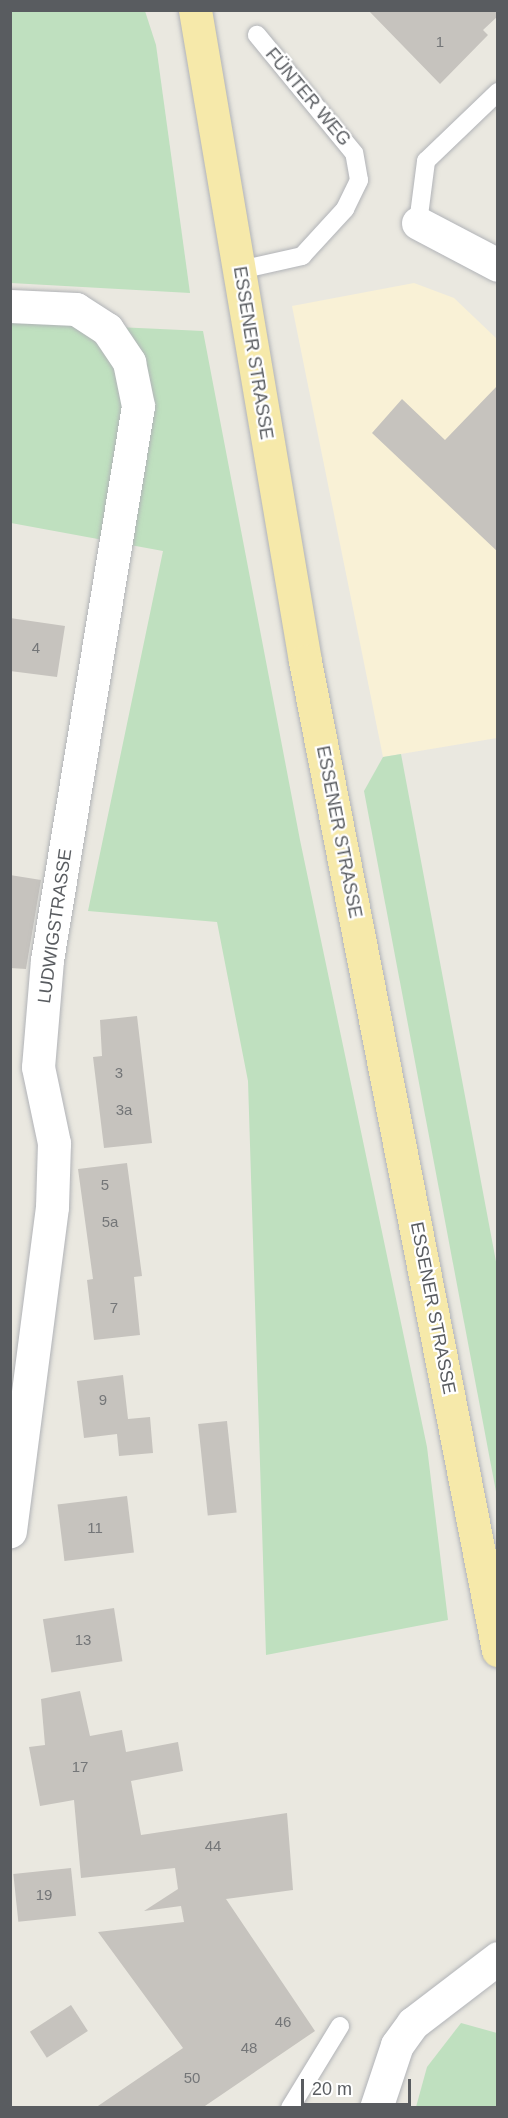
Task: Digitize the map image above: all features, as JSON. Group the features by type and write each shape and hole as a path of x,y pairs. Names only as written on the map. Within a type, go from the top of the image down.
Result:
{"main road":[{"name":"ESSENER STRASSE","path":"195,10 305,661 498,1650"}],"street":[{"path":"418,223 498,265"},
{"name":"LUDWIGSTRASSE","path":"10,306 76,309 107,329 129,362 138,406 47,960 38,1067 54,1143 52,1207 10,1531"},
{"path":"376,2108 397,2045 413,2023 498,1958"}],"lane":[{"name":"FÜNTER WEG","path":"240,270 302,256 345,209 359,180 354,153 257,35"},
{"path":"418,223 426,161 498,92"},
{"path":"290,2108 340,2026"}],"shaded area":[{"path":"414,283 454,298 497,339 497,738 383,757 292,306"}],"green space":[{"path":"10,11 145,11 156,45 190,293 11,283"},
{"path":"10,322 203,331 300,840 427,1447 448,1620 266,1655 248,1081 217,922 88,911 163,551 11,523"},
{"path":"401,754 497,1267 497,1497 364,791 383,757"},
{"path":"461,2023 497,2033 497,2107 416,2107 427,2067"}],"building":[{"path":"368,10 498,10 498,16 483,30 488,35 440,84"},
{"path":"498,385 498,552 372,433 402,399 445,440"},
{"path":"10,618 65,626 57,677 10,671"},
{"path":"10,875 41,880 26,969 10,968"},
{"path":"137,1016 152,1143 104,1148 93,1057 102,1056 100,1020"},
{"path":"127,1163 142,1276 134,1277 140,1335 94,1340 87,1280 93,1279 78,1169"},
{"path":"123,1375 128,1419 150,1417 153,1453 119,1456 117,1434 84,1438 77,1381"},
{"path":"227,1421 237,1512 208,1516 198,1424"},
{"path":"127,1496 134,1553 64,1561 58,1505"},
{"path":"114,1608 122,1661 51,1673 43,1619"},
{"path":"80,1691 90,1736 122,1730 126,1752 178,1742 183,1771 131,1781 141,1835 287,1813 293,1890 226,1899 315,2031 202,2108 95,2108 183,2048 98,1932 184,1922 181,1906 144,1911 178,1889 175,1868 81,1878 74,1800 40,1806 29,1747 45,1745 41,1699"},
{"path":"71,1868 76,1916 18,1922 13,1874"},
{"path":"71,2005 88,2031 47,2058 30,2032"}]}
